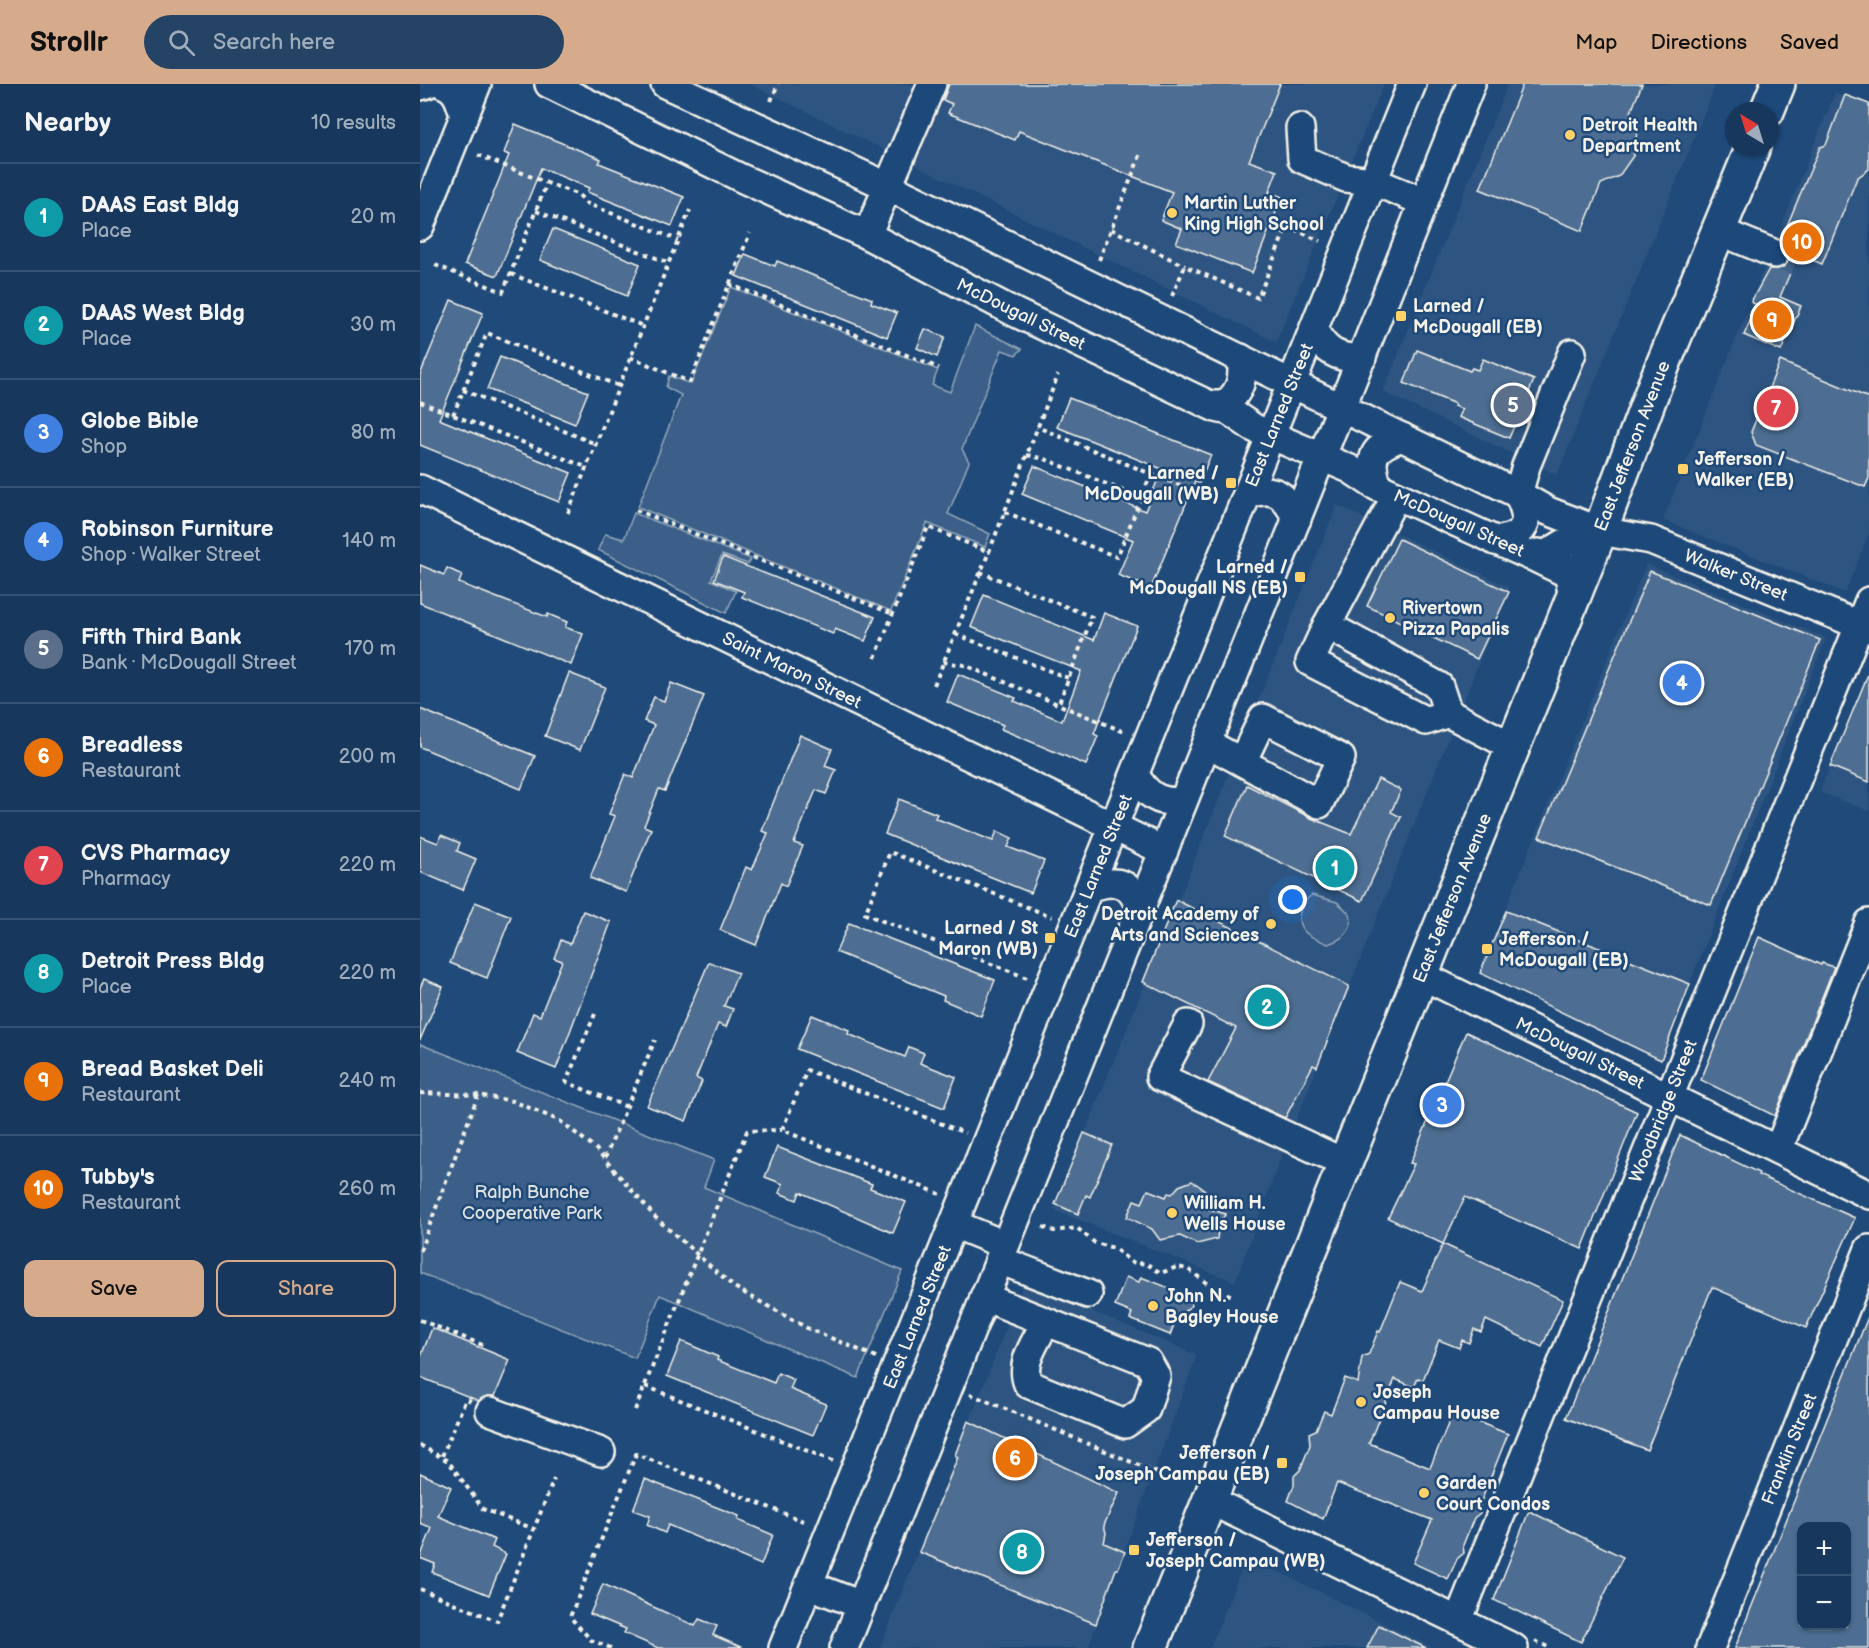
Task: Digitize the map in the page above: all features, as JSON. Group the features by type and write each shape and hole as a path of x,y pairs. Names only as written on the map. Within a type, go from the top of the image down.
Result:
{"main road":[{"path":"1771,102 1778,84"},
{"name":"East Jefferson Avenue","path":"1150,1648 1600,531 1655,384 1749,156"},
{"path":"1538,556 1571,572 1575,592"}],"street":[{"path":"420,86 427,84"},
{"path":"443,84 450,86 458,96 465,115"},
{"path":"420,226 477,84"},
{"name":"McDougall Street","path":"549,84 741,178 867,235 1016,314 1211,405 1229,411 1254,428 1323,456 1387,491 1495,541 1538,556 1551,552 1568,540 1585,539 1600,531"},
{"path":"665,84 889,187 1518,494 1548,511 1600,531"},
{"path":"867,235 932,84"},
{"name":"East Larned Street","path":"783,1648 1412,84"},
{"path":"844,1648 1471,84"},
{"path":"1300,128 1302,159 1346,178 1373,181 1424,202"},
{"path":"1719,231 1775,254"},
{"path":"1314,330 1322,345 1332,354 1347,359 1362,358"},
{"path":"1495,541 1512,538 1524,526 1526,510 1518,494 1526,466 1572,353"},
{"path":"1211,405 1224,405 1240,389 1243,374 1241,358"},
{"path":"1402,437 1384,444 1374,454 1372,469 1387,491 1310,662 1426,721 1448,713"},
{"name":"Saint Maron Street","path":"420,489 1164,851"},
{"path":"1248,494 1262,490 1278,493 1289,503 1297,519"},
{"name":"Walker Street","path":"1600,531 1651,540 1866,618"},
{"name":"Woodbridge Street","path":"1458,1621 1669,1097 1866,618"},
{"path":"1327,625 1438,686 1448,713 1513,747"},
{"path":"1207,743 1242,762"},
{"path":"1135,775 1154,798 1168,803 1183,801"},
{"path":"1090,886 1106,882 1124,884 1135,894 1140,909"},
{"path":"1778,1150 1869,923"},
{"name":"McDougall Street","path":"1420,975 1869,1195"},
{"path":"1188,1024 1160,1077 1345,1163"},
{"path":"954,1224 1002,1252 1088,1294"},
{"name":"Franklin Street","path":"1710,1648 1869,1250"},
{"path":"981,1305 1041,1331 1148,1362 1156,1376 1146,1408 1125,1424 1028,1384 1024,1374 1041,1331"},
{"path":"490,1411 600,1452"},
{"path":"1209,1500 1514,1648"},
{"path":"809,1585 861,1605"}],"path":[{"path":"771,101 778,84"},
{"path":"1099,260 1141,153"},
{"path":"478,155 579,195 586,203 678,240"},
{"path":"435,265 503,292 547,183"},
{"path":"568,513 690,210"},
{"path":"536,211 669,263"},
{"path":"1111,229 1185,266 1258,298 1287,226 1320,242"},
{"path":"630,357 690,382 750,233"},
{"path":"1172,296 1185,266"},
{"path":"511,274 643,326"},
{"path":"729,284 939,368"},
{"path":"453,415 487,333 619,386"},
{"path":"934,685 1058,375"},
{"path":"463,390 596,444"},
{"path":"420,402 586,467"},
{"path":"1037,428 1218,500"},
{"path":"1027,455 1141,498"},
{"path":"1005,512 1117,557 1151,474"},
{"path":"636,510 893,614"},
{"path":"875,658 928,527 988,552"},
{"path":"980,572 1092,616 1059,703"},
{"path":"955,634 1068,678"},
{"path":"943,662 964,665 1127,733"},
{"path":"1027,978 865,914 890,852 1052,917"},
{"path":"596,1014 566,1082 627,1107"},
{"path":"605,1158 655,1040"},
{"path":"782,1130 807,1070 964,1133"},
{"path":"420,1093 478,1095 513,1101 539,1110 570,1127 605,1158 643,1205 734,1287 807,1328 880,1358"},
{"path":"420,1251 478,1095"},
{"path":"635,1410 696,1253 747,1131 782,1130 940,1194"},
{"path":"1043,1227 1054,1231 1077,1228 1095,1244 1114,1248 1131,1263 1147,1264 1161,1273 1177,1267 1188,1269 1212,1287 1232,1296"},
{"path":"420,1320 485,1346"},
{"path":"645,1386 833,1461"},
{"path":"976,1397 1160,1474"},
{"path":"442,1456 466,1399 490,1411"},
{"path":"420,1445 442,1456 483,1509 534,1529"},
{"path":"610,1648 591,1640 570,1617 636,1454 808,1523"},
{"path":"420,1589 497,1621 554,1479"}],"shaded area":[{"name":"Martin Luther King High School","path":"750,84 1384,84 1276,342"},
{"path":"1508,84 1716,84 1557,475 1383,392"},
{"path":"1835,93 1869,107 1869,533 1845,593 1663,520"},
{"path":"1337,505 1509,587 1277,1168 1235,1282 1054,1210"},
{"path":"1646,564 1826,638 1659,1061 1479,974"},
{"path":"1869,668 1869,811 1820,792"},
{"path":"1024,1283 1197,1355 1088,1648 880,1648"},
{"path":"1247,1556 1433,1648 1210,1648"}],"green space":[{"path":"731,287 938,370 932,385 950,392 975,326 1022,349 1016,355 1002,350 962,449 969,462 948,514 990,534 985,547 927,523 891,611 638,507 681,395 666,387 669,376 691,384"},
{"path":"634,513 751,559 748,564 722,555 711,580 736,591 726,613 598,550 605,534 624,539"},
{"path":"1312,895 1337,902 1350,914 1349,930 1343,937 1328,944 1302,929 1299,918 1301,908"},
{"name":"Ralph Bunche Cooperative Park","path":"420,1044 714,1160 704,1187 902,1271 858,1378 660,1295 635,1358 420,1273"}],"building":[{"path":"949,84 1280,84 1249,161 1277,171 1269,192 1282,197 1252,273 1176,243 1182,229 1161,220 1172,192 1019,131 1015,140 948,113 952,104 943,100"},
{"path":"1523,84 1642,84 1627,122 1635,125 1637,132 1633,156 1619,176 1601,184 1582,231 1480,189"},
{"path":"1845,95 1869,104 1869,169 1857,178 1822,264 1798,254 1780,297 1801,306 1781,351 1744,335 1757,305 1751,302 1769,269 1778,269 1789,260 1790,251 1781,240 1820,147 1826,145"},
{"path":"515,124 601,159 599,163 684,197 672,226 587,192 589,188 541,168 497,276 465,264 509,155 504,153"},
{"path":"553,229 640,264 627,296 540,260"},
{"path":"745,254 775,266 777,261 872,299 871,303 897,313 887,337 736,276"},
{"path":"451,300 483,313 439,419 571,473 559,502 420,445 420,375"},
{"path":"925,329 945,337 937,357 917,348"},
{"path":"1417,350 1470,371 1472,368 1478,370 1483,359 1534,380 1509,438 1458,417 1462,409 1454,406 1455,404 1404,383"},
{"path":"500,357 588,392 575,424 487,389"},
{"path":"1780,361 1869,398 1869,478 1865,487 1756,445 1751,432"},
{"path":"1069,398 1211,455 1199,483 1195,482 1151,588 1118,575 1133,540 1022,494 1034,466 1145,511 1162,469 1057,427"},
{"path":"1399,539 1509,592 1477,659 1367,606"},
{"path":"723,557 875,617 865,641 835,629 833,634 742,597 744,592 714,580"},
{"path":"420,565 444,575 447,568 462,575 459,583 547,617 548,614 567,622 565,627 583,634 571,665 420,603"},
{"path":"1650,571 1820,640 1711,905 1539,837"},
{"path":"984,595 1094,640 1104,613 1137,626 1094,734 1098,736 1086,765 1001,729 1003,725 947,702 958,674 1016,698 1014,701 1062,721 1081,671 971,627"},
{"path":"1869,672 1869,782 1830,766"},
{"path":"569,673 605,687 580,750 545,736"},
{"path":"671,683 704,696 665,791 659,789 644,826 651,829 626,892 590,878 615,816 609,814 625,774 633,778 654,725 644,721 654,697 664,701"},
{"path":"420,709 535,756 521,789 420,747"},
{"path":"800,735 832,749 825,766 836,770 826,794 816,790 794,843 803,846 786,886 781,883 756,945 720,930 746,867 752,870 768,833 762,831"},
{"path":"1378,779 1401,790 1391,812 1401,817 1362,901 1225,836 1247,785 1311,818 1351,834"},
{"path":"899,799 937,814 935,818 993,841 997,831 1012,838 1008,847 1044,861 1031,893 885,834"},
{"path":"441,835 460,843 457,851 476,859 463,890 420,872 420,836 438,843"},
{"path":"1176,900 1349,986 1317,1067 1313,1065 1285,1118 1208,1082 1236,1028 1143,982"},
{"path":"475,902 511,916 487,978 450,963"},
{"path":"583,911 611,922 556,1069 517,1053 533,1013 540,1016 562,961 554,958 561,940 570,944"},
{"path":"1506,911 1690,984 1661,1060 1480,973"},
{"path":"849,923 995,980 981,1016 943,1000 944,996 836,952"},
{"path":"1759,937 1821,965 1822,963 1834,967 1775,1116 1701,1080"},
{"path":"709,962 738,973 724,1006 733,1009 726,1027 718,1024 696,1078 702,1081 686,1121 647,1106"},
{"path":"424,979 443,987 420,1040 420,988"},
{"path":"812,1015 849,1030 848,1034 905,1057 909,1047 924,1053 920,1063 956,1077 944,1108 797,1049"},
{"path":"1466,1032 1637,1112 1582,1249 1465,1197 1443,1244 1388,1218 1414,1164 1410,1163"},
{"path":"1084,1133 1112,1145 1090,1197 1086,1195 1078,1214 1055,1204"},
{"path":"1680,1135 1759,1173 1758,1175 1855,1218 1806,1328 1712,1287 1647,1450 1566,1418"},
{"path":"777,1147 872,1184 870,1188 906,1202 893,1233 800,1192 797,1200 779,1193 783,1184 765,1177"},
{"name":"William H. Wells House","path":"1192,1181 1205,1190 1208,1209 1226,1214 1219,1222 1217,1239 1197,1244 1180,1236 1160,1240 1152,1229 1127,1217 1134,1200 1142,1203 1148,1190 1166,1197 1179,1186"},
{"path":"1443,1244 1563,1300 1542,1347 1486,1320 1481,1332 1474,1329 1469,1343 1462,1340 1459,1348 1439,1340 1423,1380 1418,1378 1414,1387 1395,1379 1369,1443 1430,1468 1453,1412 1508,1434 1480,1504 1480,1513 1474,1518 1463,1545 1464,1553 1457,1559 1448,1579 1413,1563 1432,1520 1337,1483 1323,1519 1288,1501 1294,1485 1294,1476 1300,1470 1310,1445 1309,1433 1316,1430 1324,1411 1331,1414 1345,1378 1358,1383 1362,1357 1369,1354 1400,1282 1422,1291"},
{"name":"John N. Bagley House","path":"1126,1277 1139,1282 1141,1277 1185,1294 1192,1305 1177,1317 1170,1335 1130,1319 1132,1313 1115,1306"},
{"path":"1868,1317 1869,1317 1869,1648 1735,1648"},
{"path":"432,1328 510,1360 495,1396 487,1396 479,1401 420,1377 420,1359"},
{"path":"681,1341 718,1357 717,1360 774,1383 778,1373 794,1380 790,1389 826,1404 813,1435 667,1376"},
{"path":"968,1421 1119,1493 1104,1525 1106,1533 1104,1543 1125,1552 1116,1569 1096,1624 919,1552 958,1457 955,1455"},
{"path":"420,1473 451,1487 438,1516 495,1540 492,1547 506,1554 489,1595 432,1572 435,1564 420,1558 432,1528 420,1523"},
{"path":"645,1479 739,1516 738,1520 773,1535 761,1565 668,1525 665,1533 647,1525 650,1516 633,1510"},
{"path":"1529,1511 1623,1557 1581,1642 1494,1600"},
{"path":"603,1584 695,1626 699,1619 717,1626 713,1635 743,1648 658,1648 624,1633 626,1629 590,1614"},
{"path":"1379,1625 1426,1648 1367,1648"}],"tunnel":[{"path":"1775,254 1796,262"}],"place":[{"name":"Detroit Health Department","path":"1570,135"},
{"name":"Martin Luther King High School","path":"1172,213"},
{"name":"Tubby's","path":"1802,242"},
{"name":"Larned / McDougall (EB)","path":"1401,316"},
{"name":"Bread Basket Deli","path":"1772,320"},
{"name":"Fifth Third Bank","path":"1513,405"},
{"name":"CVS Pharmacy","path":"1776,408"},
{"name":"Jefferson / Walker (EB)","path":"1683,469"},
{"name":"Larned / McDougall (WB)","path":"1231,483"},
{"name":"Larned / McDougall NS (EB)","path":"1300,577"},
{"name":"Rivertown Pizza Papalis","path":"1390,618"},
{"name":"Robinson Furniture","path":"1682,683"},
{"name":"DAAS East Bldg","path":"1335,868"},
{"name":"Detroit Academy of Arts and Sciences","path":"1271,924"},
{"name":"Larned / St Maron (WB)","path":"1050,938"},
{"name":"Jefferson / McDougall (EB)","path":"1487,949"},
{"name":"DAAS West Bldg","path":"1267,1007"},
{"name":"Globe Bible","path":"1442,1105"},
{"name":"William H. Wells House","path":"1172,1213"},
{"name":"John N. Bagley House","path":"1153,1306"},
{"name":"Joseph Campau House","path":"1361,1402"},
{"name":"Breadless","path":"1015,1458"},
{"name":"Jefferson / Joseph Campau (EB)","path":"1282,1463"},
{"name":"Garden Court Condos","path":"1424,1493"},
{"name":"Jefferson / Joseph Campau (WB)","path":"1134,1550"},
{"name":"Detroit Press Bldg","path":"1022,1552"}]}
